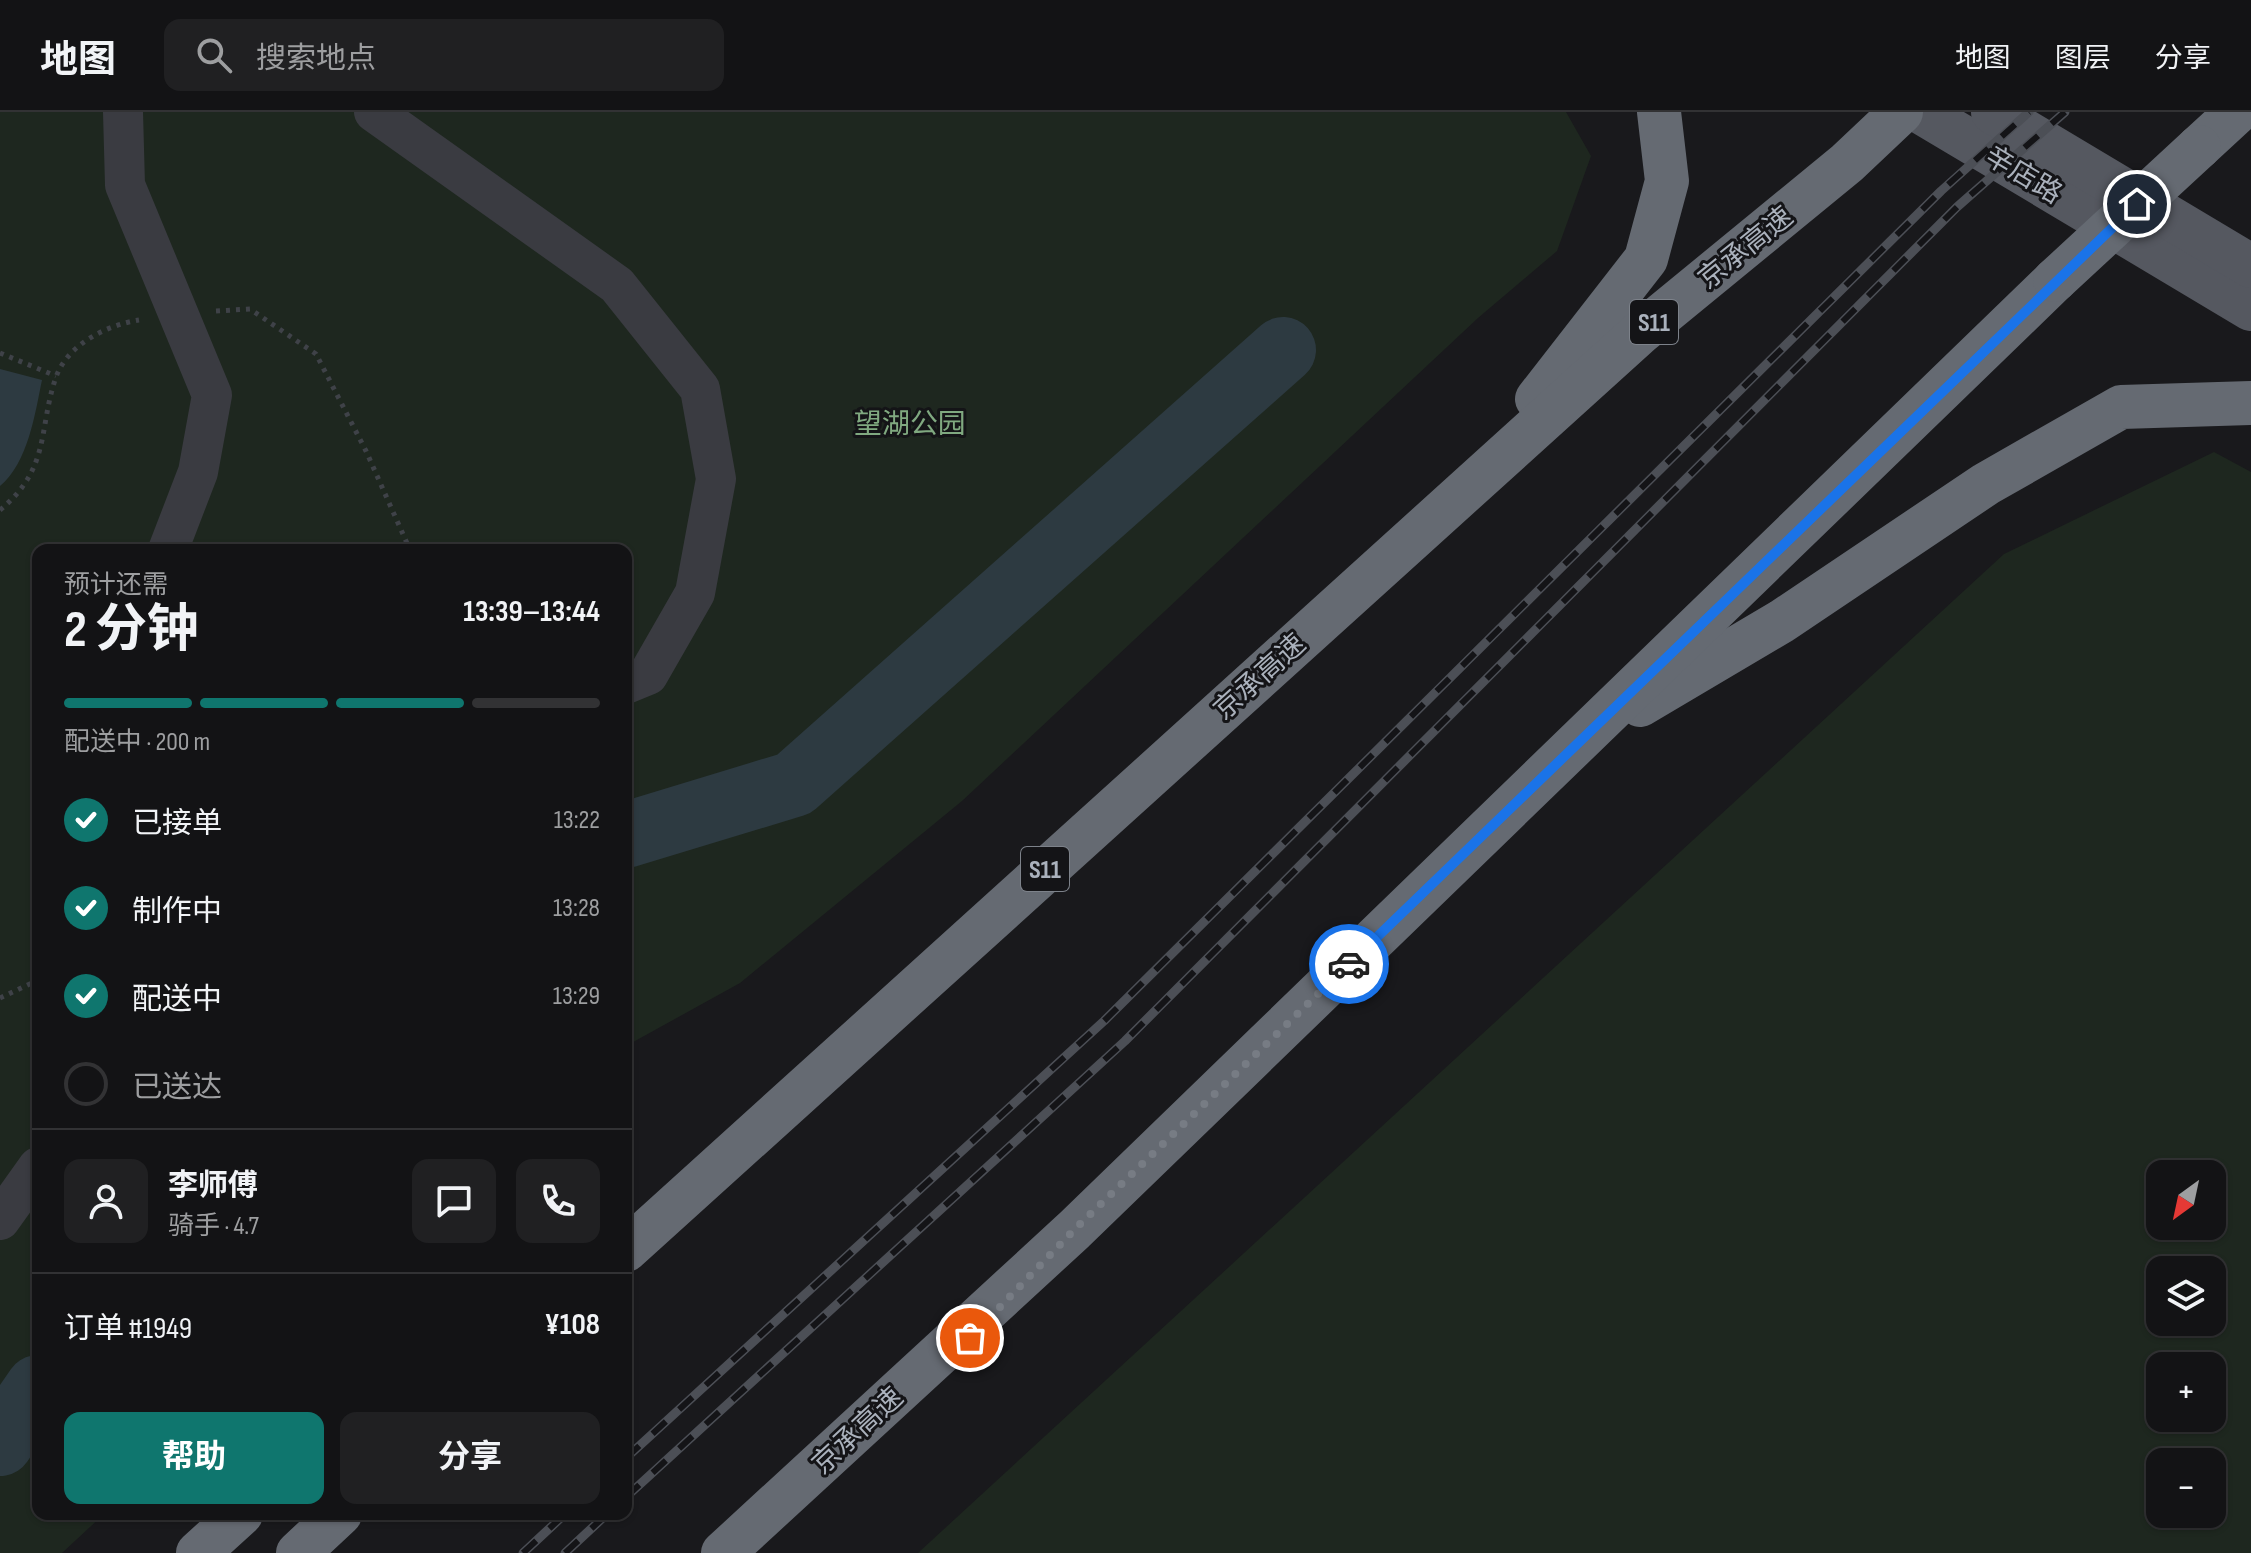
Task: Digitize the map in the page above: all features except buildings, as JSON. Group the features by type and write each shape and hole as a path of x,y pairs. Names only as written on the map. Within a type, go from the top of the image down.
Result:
{"highway":[{"path":"1467,489 1646,259 1667,181 1659,112"},
{"name":"京承高速","path":"632,1244 797,1092 1641,332 1847,163 1901,112"},
{"name":"京承高速","path":"723,1553 1074,1230 2055,280 2237,112"},
{"path":"1579,740 1782,621 1986,484 2121,407 2251,403"},
{"path":"632,1216 797,1092"},
{"path":"763,1553 1074,1230"},
{"path":"198,1553 234,1520"},
{"path":"298,1553 334,1520"}],"main road":[{"name":"辛店路","path":"1921,112 2251,309"},
{"name":"辛店路","path":"1993,112 2251,266"}],"lane":[{"path":"123,112 125,185 212,395 198,472 170,544"},
{"path":"374,112 617,285 700,389 716,479 695,593 648,675 632,682"},
{"path":"0,1220 32,1175"}],"path":[{"path":"0,353 56,376"},
{"path":"0,998 32,983"}],"green space":[{"name":"望湖公园","path":"0,112 1566,112 1591,156 1557,251 1478,318 962,801 740,983 632,1043 632,544 32,544 32,1520 98,1520 62,1553 0,1553"},
{"path":"2214,452 2251,472 2251,1553 918,1553 2004,554"}],"shaded area":[{"path":"0,369 42,380 24,451 10,476 0,486"}],"waterway":[{"path":"632,833 794,784 1283,350"},
{"path":"0,1443 32,1397"}],"railway":[{"path":"632,1453 1104,1021 1941,191 2029,112"},
{"path":"632,1492 1125,1041 1957,207 2065,112"},
{"path":"523,1553 559,1520"},
{"path":"565,1553 601,1520"}],"way so far":[{"path":"970,1338 1074,1230 1349,964"}],"route":[{"path":"1349,964 2137,204"}]}
